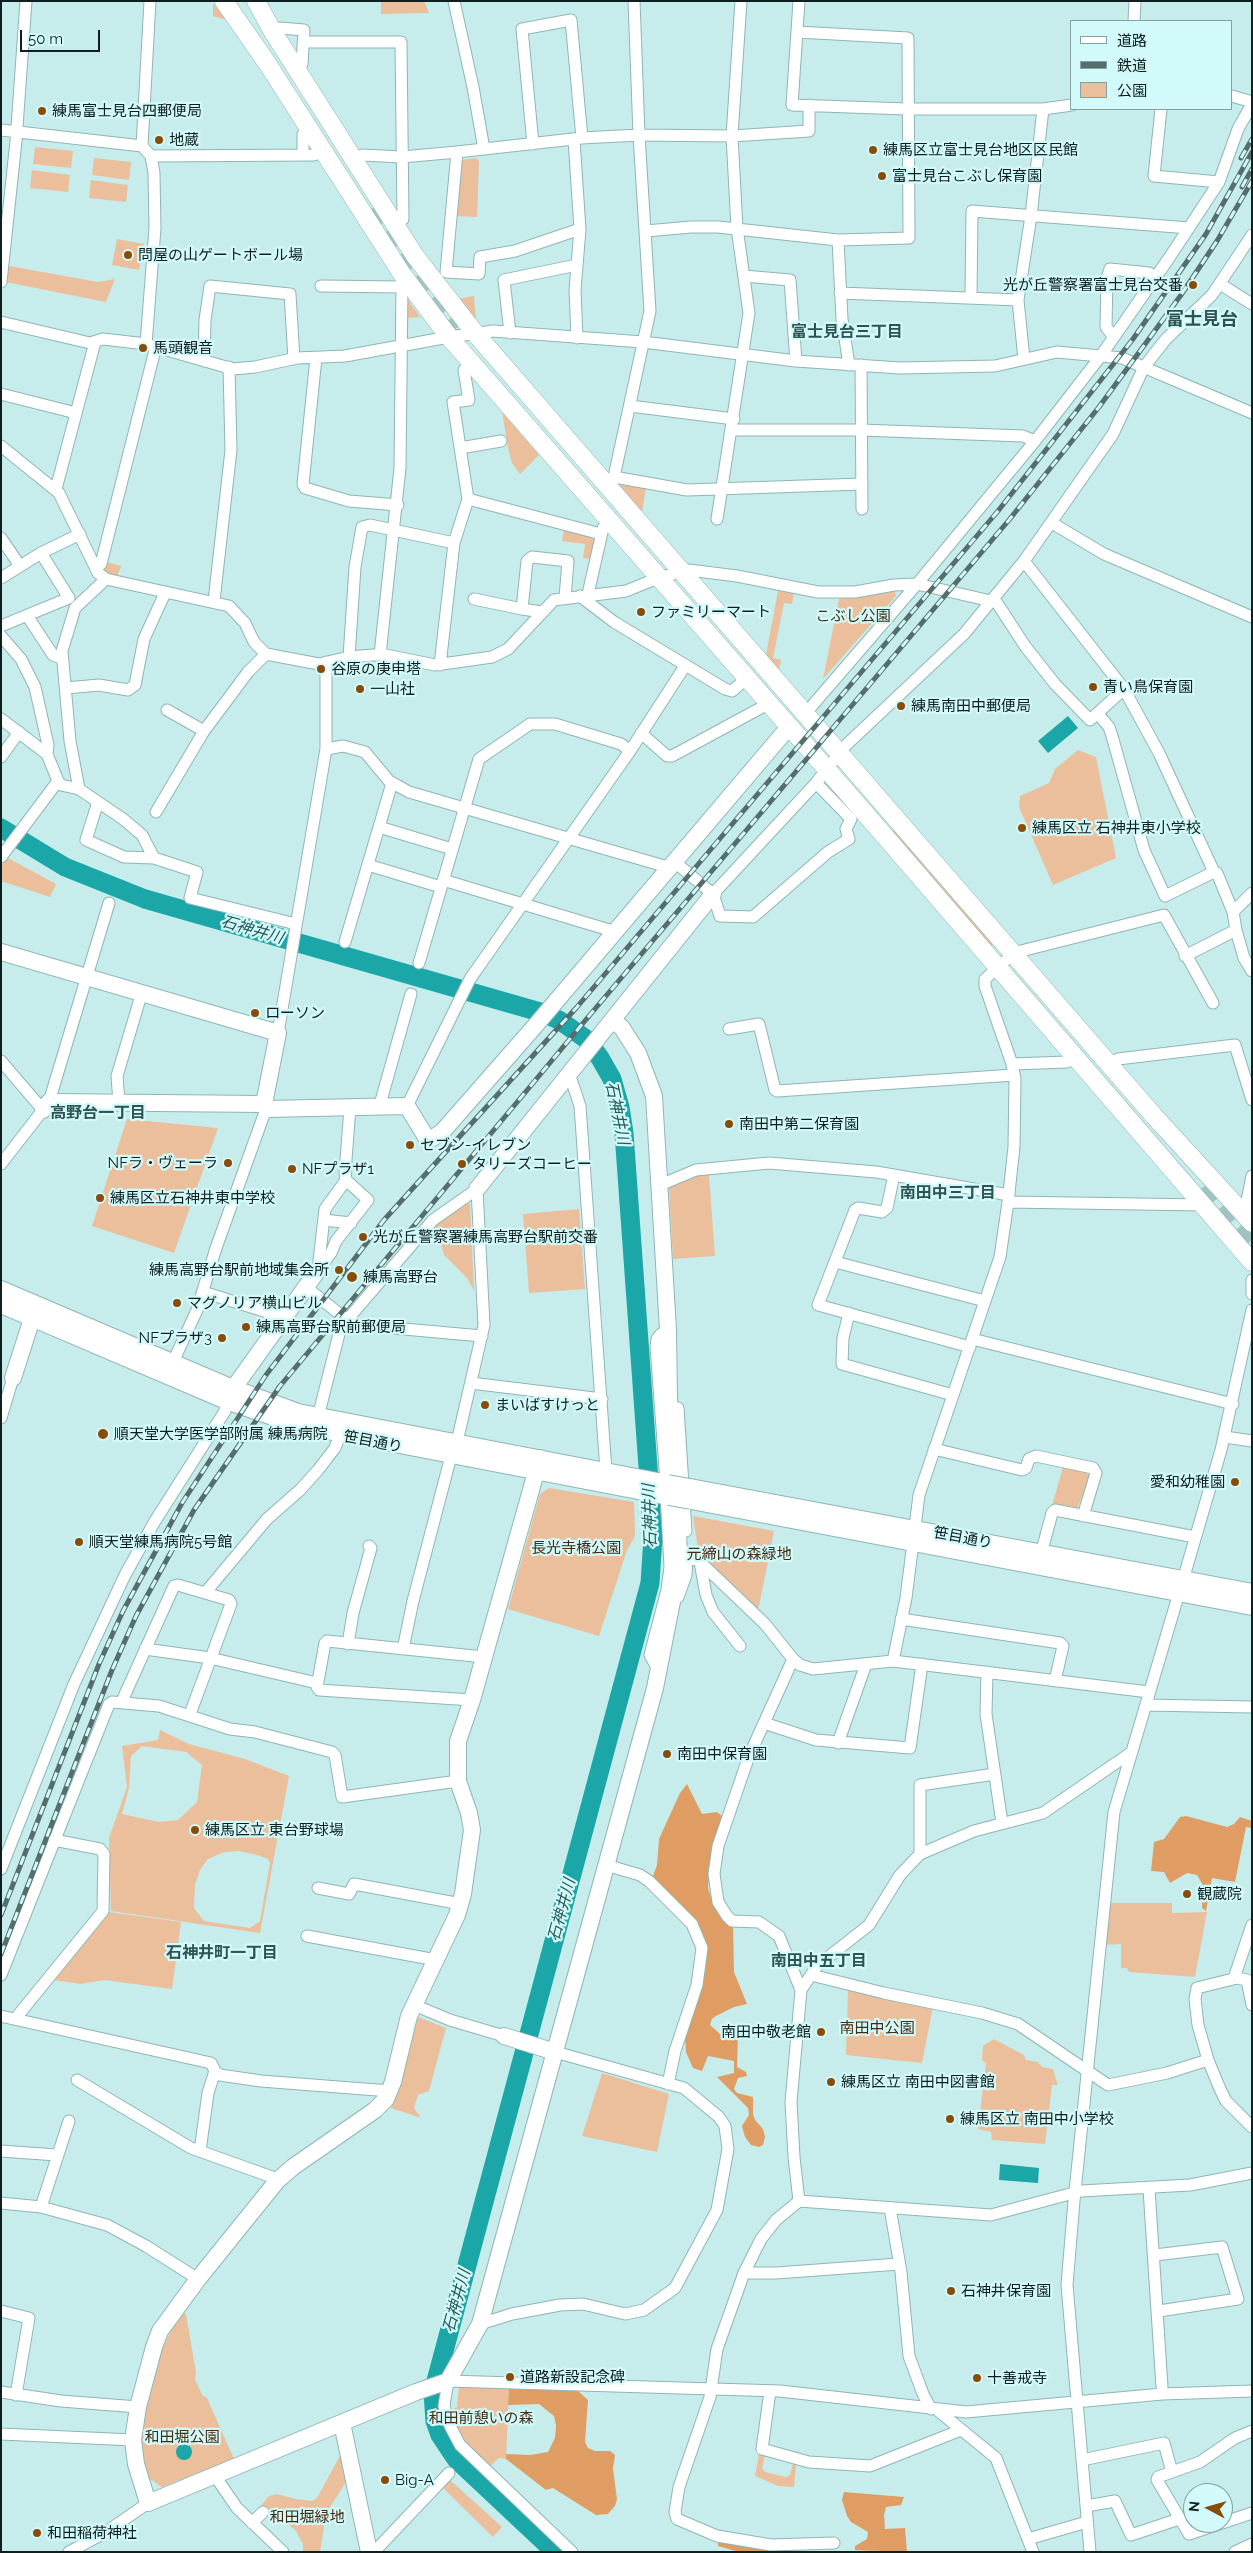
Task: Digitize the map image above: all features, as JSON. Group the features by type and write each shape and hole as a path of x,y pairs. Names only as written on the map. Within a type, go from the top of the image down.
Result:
{"main road":[{"path":"224,1 242,25 322,150 404,285 449,337 605,528 658,578 768,704 788,728 821,777 997,968 1252,1262"},
{"path":"256,1 273,32 395,224 435,283 475,334 610,481 682,571 805,714 1110,1066 1248,1219"}],"street":[{"path":"1,282 3,247 17,131 26,1"},
{"path":"142,146 150,1"},
{"path":"454,1 473,87 484,150"},
{"path":"634,1 639,135 650,312 630,406 610,481 667,488 722,491 862,484"},
{"path":"717,519 744,355 749,313 737,228 732,136 741,1"},
{"path":"799,1 792,105 907,109 1043,109 1070,105"},
{"path":"1134,20 1135,1"},
{"path":"533,144 522,29 571,20 578,139 580,230 577,265 576,338"},
{"path":"273,32 280,28 304,30 302,64 296,68"},
{"path":"646,230 691,227 737,228 838,240 909,238 908,38 797,32"},
{"path":"304,42 401,42 403,219 395,224"},
{"path":"805,714 917,584 1035,441 1100,357 1156,277 1219,182 1238,129 1252,103 1233,96"},
{"path":"354,160 362,155 402,156 639,135 732,136 809,131 809,105"},
{"path":"1024,358 1018,300 1031,216 1043,109"},
{"path":"1161,110 1154,176 1219,182"},
{"path":"1,130 142,146 151,156 154,173 155,228 151,345 101,564 96,567"},
{"path":"302,155 303,134"},
{"path":"151,156 314,155 322,150"},
{"path":"457,152 446,272 480,274 480,257 515,251 580,230"},
{"path":"971,298 972,211 1189,228"},
{"path":"318,1417 340,1330 347,1320 433,1220 477,1190 714,894 821,777 839,753 964,634 1024,562 1113,434 1144,367 1166,339 1212,295 1251,238"},
{"path":"838,240 840,294 849,365"},
{"path":"510,332 504,280 577,265"},
{"path":"1114,337 1106,327 1107,278 1110,269 1149,273 1156,277"},
{"path":"744,276 790,280 796,361"},
{"path":"1220,284 1252,304"},
{"path":"321,286 404,285 398,505 380,655"},
{"path":"204,361 205,320 210,286 290,294 294,359"},
{"path":"840,294 1018,300"},
{"path":"1,322 90,343 103,339 151,345 229,367 255,367 294,359 316,358 449,337 510,332 643,342 796,361 900,368 995,366 1057,352 1122,358 1252,413"},
{"path":"56,489 95,342"},
{"path":"316,358 303,484 305,488 349,501 398,505"},
{"path":"440,664 454,542 468,499 453,402 469,400 464,370 471,364"},
{"path":"861,365 862,509"},
{"path":"214,602 231,450 229,367"},
{"path":"1,394 76,413"},
{"path":"630,406 733,425 1023,436 1035,441"},
{"path":"460,448 501,441"},
{"path":"1,446 56,489 98,573 106,579 229,606 245,623 254,642 266,654 319,664 349,657 380,655 440,664 492,657 508,649 554,600 626,590 682,571 718,573 829,593 854,592 894,584 917,584 998,602 1026,646 1055,684 1090,720 1124,689"},
{"path":"468,499 605,528 584,595"},
{"path":"1052,523 1104,554 1252,617"},
{"path":"349,657 355,567 362,527 370,525 454,542"},
{"path":"1,578 41,553 80,534"},
{"path":"1,538 20,566"},
{"path":"1,626 28,617 69,598 41,553"},
{"path":"522,609 527,561 532,557 568,561 565,598"},
{"path":"1024,562 1124,689 1159,753 1214,872 1217,873 1233,912 1244,958 1252,971"},
{"path":"79,789 70,741 66,688 61,658 75,608 106,579"},
{"path":"66,688 99,685 128,690 134,685 144,640 166,593"},
{"path":"584,595 614,622 685,666 732,691 746,680"},
{"path":"474,599 542,612"},
{"path":"28,617 53,655 61,658"},
{"path":"1,636 21,659 35,687 48,745 47,754 58,781 61,784 79,789 142,835 154,858"},
{"path":"156,812 204,731 248,672 266,654"},
{"path":"173,1362 202,1292 265,1106 326,749 326,662"},
{"path":"408,1106 470,979 630,751 685,666"},
{"path":"641,734 667,756 672,756 768,704"},
{"path":"167,710 204,731"},
{"path":"1098,714 1109,727 1144,850 1166,896 1214,872"},
{"path":"1,719 47,754"},
{"path":"419,962 479,759 530,724 555,724 621,744 630,751"},
{"path":"408,1106 426,1137 431,1140 435,1138 616,932 788,728"},
{"path":"1,757 19,732"},
{"path":"326,749 343,746 366,752 392,783 409,792 569,839 673,865 714,894 720,916 751,918 828,852 848,841 846,829 851,819 821,777"},
{"path":"5,853 58,781"},
{"path":"346,942 392,783"},
{"path":"98,802 86,840 124,857 154,858 197,872 190,898 296,926"},
{"path":"379,827 452,849"},
{"path":"368,865 522,903 616,932"},
{"path":"1233,912 1252,893"},
{"path":"1,1164 46,1106 109,903"},
{"path":"893,1661 919,1494 1000,1257 1009,1199 1014,1128 1013,1070 985,986 986,979 1013,954 1164,915 1185,956 1213,1003"},
{"path":"1185,956 1236,930"},
{"path":"1,952 278,1033"},
{"path":"119,1102 117,1076 142,992"},
{"path":"379,1108 411,994"},
{"path":"613,1020 622,1028 638,1053 654,1096 668,1330 669,1397 683,1555"},
{"path":"730,1029 759,1024 777,1092 1013,1070 1067,1062 1074,1057"},
{"path":"1110,1066 1118,1060 1235,1045 1252,1100"},
{"path":"1,1061 46,1106 119,1102 350,1108 408,1106"},
{"path":"568,1077 572,1082 580,1106 606,1471"},
{"path":"1,1869 74,1684 125,1574 155,1520 225,1411 229,1394 331,1253 336,1241 368,1200 346,1180 350,1108"},
{"path":"660,1185 696,1170 769,1163 846,1168 894,1174 1009,1199 1203,1205"},
{"path":"894,1174 887,1208 882,1212 856,1208 818,1304 1233,1404"},
{"path":"1248,1219 1252,1176"},
{"path":"318,1270 326,1206 346,1180"},
{"path":"403,1649 413,1601 482,1336 485,1314 477,1190"},
{"path":"324,1220 351,1223"},
{"path":"835,1262 860,1270 985,1300"},
{"path":"1252,1280 1252,1294"},
{"path":"306,1287 347,1320 359,1325 482,1336"},
{"name":"笹目通り","path":"1,1289 34,1311 229,1394 296,1425 340,1435 454,1449"},
{"path":"202,1292 283,1317"},
{"name":"笹目通り","path":"1,1305 34,1311 173,1362 229,1394 454,1449 1181,1587 1252,1592"},
{"path":"1090,2552 1067,2285 1086,2072 1114,1812 1225,1437 1252,1310"},
{"path":"1,1418 34,1311"},
{"path":"849,1313 843,1338 842,1364 953,1395"},
{"path":"660,1671 650,1655 667,1590 670,1567 656,1347 657,1339 668,1330"},
{"path":"572,2552 460,2445 450,2426 444,2406 446,2381 480,2324 548,2050 606,1865 660,1671 678,1571 683,1555 674,1358 668,1330"},
{"path":"471,1383 602,1398"},
{"path":"205,1593 267,1519 300,1490 318,1470 335,1448 340,1435"},
{"path":"1225,1437 1252,1441"},
{"path":"934,1449 1022,1470 1026,1468 1029,1459 1036,1456 1093,1468 1096,1473 1083,1516"},
{"path":"148,2503 136,2464 133,2440 138,2407 160,2331 198,2279 277,2181 374,2110 390,2091 414,2005 461,1904 472,1830 469,1813 458,1781 456,1759 458,1742 472,1700 539,1465"},
{"name":"笹目通り","path":"539,1465 606,1471 631,1483"},
{"path":"1041,1554 1053,1511 1195,1537"},
{"name":"笹目通り","path":"913,1535 1041,1554 1181,1587 1252,1607"},
{"path":"348,1644 352,1613 370,1546"},
{"path":"683,1555 700,1562 765,1624 793,1659 800,1665 813,1669 893,1661 1149,1692"},
{"path":"700,1562 706,1595 713,1612 740,1646"},
{"path":"122,1701 175,1585 229,1600 231,1604 190,1714"},
{"path":"901,1619 1060,1643 1063,1646 1055,1681"},
{"path":"472,1700 319,1690 317,1687 325,1643 327,1641 484,1657"},
{"path":"145,1649 210,1658 318,1683"},
{"path":"793,1659 749,1756 718,1846 715,1859 715,1888 718,1902 732,1921 759,1922 779,1936 801,1990"},
{"path":"838,1742 866,1664"},
{"path":"764,1723 802,1736 838,1742 910,1748 922,1664"},
{"path":"987,1672 986,1714 1002,1823"},
{"path":"1,1975 109,1704 112,1702 122,1701 160,1706 190,1714 230,1729 255,1732 334,1753 342,1797 458,1781"},
{"path":"1146,1705 1252,1707"},
{"path":"799,2201 794,2158 791,2102 801,1990 810,1975 817,1966 869,1925 900,1875 920,1854 974,1831 1043,1813 1132,1752"},
{"path":"920,1854 920,1785 995,1774"},
{"path":"15,2019 103,1910 104,1854 100,1849 54,1840"},
{"path":"606,1865 640,1874 649,1881 666,1901 692,1924 702,1948 698,1985 675,2051 668,2084"},
{"path":"318,1888 349,1894 351,1886 354,1884 461,1904"},
{"path":"1234,1978 1252,1925"},
{"path":"307,1936 436,1960"},
{"path":"810,1975 884,1993 982,2013 1018,2024 1086,2072 1108,2085 1113,2086 1166,2073 1208,2060"},
{"path":"1252,2005 1247,1980 1234,1978 1197,1988 1195,2000 1198,2025 1208,2060 1226,2101 1252,2127"},
{"path":"414,2005 450,2020 684,2088 719,2117 728,2137 717,2210 675,2288 654,2306 635,2313 625,2314 583,2304 560,2305 512,2314 480,2324"},
{"path":"2,2018 15,2019 212,2063 215,2072 210,2085 200,2152"},
{"path":"215,2072 260,2081 390,2091"},
{"path":"77,2080 200,2152 272,2177 277,2181"},
{"path":"42,2207 57,2161 56,2155 69,2121"},
{"path":"1,2151 56,2155"},
{"path":"834,2543 770,2545 717,2536 677,2519 675,2512 679,2487 706,2413 716,2349 744,2273 761,2239 776,2220 799,2201 992,2215 1082,2191 1149,2189 1190,2185 1252,2173"},
{"path":"1149,2189 1159,2311 1162,2387"},
{"path":"1,2203 42,2207 107,2225 146,2246 198,2279"},
{"path":"890,2208 899,2264 909,2356 922,2394 933,2409 996,2458 1033,2552"},
{"path":"1155,2255 1222,2247 1238,2299 1159,2311"},
{"path":"744,2273 776,2273 899,2264"},
{"path":"1,2311 29,2318 16,2395"},
{"path":"69,2552 106,2532 148,2503 446,2381 770,2391 977,2412 1162,2394 1252,2392"},
{"path":"770,2391 762,2449 809,2462 870,2466 961,2430"},
{"path":"1,2392 138,2407"},
{"path":"342,2423 369,2552"},
{"path":"1252,2431 1235,2438 1200,2462 1158,2477 1157,2480 1187,2533 1190,2534 1252,2513"},
{"path":"1,2434 133,2440"},
{"path":"1082,2460 1164,2443 1172,2472"},
{"path":"374,2552 449,2473"},
{"path":"215,2476 237,2508 283,2552"},
{"path":"1086,2506 1116,2501 1132,2535 1179,2519"},
{"path":"252,2523 263,2512"},
{"path":"1028,2539 1087,2522"},
{"path":"1235,2552 1252,2544"}],"green space":[{"path":"381,1 424,1 429,13 381,14"},
{"path":"213,3 227,20 213,16"},
{"path":"35,147 73,151 71,168 33,164"},
{"path":"94,158 131,162 129,180 92,175"},
{"path":"476,158 479,161 477,217 453,216 462,160"},
{"path":"32,170 70,175 68,192 30,188"},
{"path":"91,180 128,185 126,202 89,198"},
{"name":"問屋の山ゲートボール場","path":"117,239 144,244 139,270 112,265"},
{"path":"9,266 98,282 115,279 106,302 5,282"},
{"path":"404,294 420,317 405,318"},
{"path":"474,296 476,320 458,299"},
{"path":"502,412 539,455 520,474 512,463"},
{"path":"617,483 646,488 642,512"},
{"path":"564,529 592,536 595,540 591,559 583,558 585,544 562,541"},
{"path":"107,562 121,566 116,580 103,572"},
{"name":"こぶし公園","path":"894,590 896,596 823,679 839,599"},
{"path":"778,591 794,593 792,604 784,603 773,658 781,660 779,670 766,655"},
{"path":"1078,750 1096,757 1116,858 1053,885 1019,807 1020,796 1049,783 1055,769"},
{"path":"897,826 995,943 987,950 888,833"},
{"path":"8,858 56,884 50,897 1,881 1,866"},
{"path":"127,1119 218,1128 174,1253 92,1226"},
{"path":"706,1172 709,1175 715,1256 673,1259 669,1187 692,1175"},
{"path":"464,1202 470,1204 474,1291 467,1278 444,1255 436,1226"},
{"path":"579,1209 585,1289 529,1293 523,1214"},
{"path":"1063,1467 1086,1472 1090,1477 1076,1511 1052,1506"},
{"name":"長光寺橋公園","path":"549,1488 634,1502 635,1536 627,1550 599,1636 508,1609 540,1494"},
{"name":"元締山の森緑地","path":"693,1516 774,1531 758,1611 699,1556"},
{"name":"練馬区立 東台野球場","path":"160,1730 189,1744 245,1759 289,1776 260,1933 111,1911 109,1838 127,1787 122,1746 158,1740","holes":["142,1746 186,1752 202,1765 197,1802 178,1820 159,1822 122,1814 129,1788 131,1756","239,1851 268,1859 270,1863 260,1921 250,1928 204,1921 194,1908 195,1885 200,1870 208,1859 224,1852"]},
{"path":"1108,1903 1172,1903 1172,1913 1207,1912 1195,1977 1129,1972 1127,1968 1121,1968 1121,1944 1103,1945"},
{"path":"109,1912 181,1922 172,1989 104,1980 81,1984 53,1980"},
{"name":"南田中公園","path":"848,1990 933,2007 922,2063 846,2055"},
{"path":"418,2017 446,2028 429,2091 418,2095 414,2108 421,2118 391,2108 400,2088"},
{"path":"994,2039 1024,2055 1026,2060 1038,2062 1042,2067 1053,2069 1058,2085 1052,2085 1045,2144 992,2140 991,2132 978,2129 986,2063 982,2060 983,2046"},
{"path":"602,2073 669,2094 657,2152 582,2136"},
{"name":"和田堀公園","path":"183,2312 186,2314 196,2373 195,2379 202,2395 207,2398 234,2459 162,2487 150,2479 144,2466 143,2418 161,2351 176,2321"},
{"name":"和田前憩いの森","path":"459,2386 509,2389 506,2459 499,2458 489,2467 460,2435 451,2410 457,2407"},
{"name":"和田堀緑地","path":"341,2454 347,2480 326,2514 320,2552 303,2552 303,2544 296,2531 274,2511 267,2516 259,2508 269,2496 277,2494 312,2501 317,2498"},
{"path":"759,2454 765,2456 762,2468 765,2472 786,2477 790,2475 793,2463 796,2464 794,2487 778,2486 755,2476"},
{"path":"449,2479 502,2527 493,2537 442,2487"}],"shaded area":[{"path":"687,1784 702,1814 717,1812 722,1816 710,1861 708,1888 713,1904 733,1924 734,1972 747,2004 734,2007 716,2016 712,2019 710,2025 720,2034 734,2034 738,2037 737,2067 746,2072 747,2076 738,2078 734,2089 737,2093 753,2097 753,2114 755,2120 763,2129 765,2137 763,2145 759,2147 751,2145 745,2137 742,2126 749,2115 748,2108 717,2077 734,2073 734,2061 708,2056 702,2071 693,2068 686,2052 685,2037 705,1945 652,1879 657,1865 659,1839 680,1793"},
{"path":"1186,1816 1227,1827 1234,1824 1240,1817 1252,1821 1252,1828 1246,1827 1235,1882 1212,1878 1206,1911 1202,1908 1203,1885 1197,1875 1187,1873 1170,1883 1164,1872 1151,1871 1154,1842 1164,1839 1180,1817"},
{"path":"509,2389 578,2391 588,2400 585,2442 588,2448 595,2451 610,2451 615,2455 613,2469 617,2499 615,2506 608,2514 596,2515 553,2488 546,2490 506,2459 506,2454 530,2455 548,2452 555,2438 556,2426 554,2416 539,2404 508,2405"},
{"path":"844,2492 904,2497 901,2505 886,2507 884,2515 885,2529 905,2528 907,2552 855,2550 855,2546 867,2539 868,2532 851,2522 847,2516 842,2500"},
{"path":"718,2542 773,2549 777,2552 739,2552 718,2546"}],"water":[{"path":"1068,716 1078,728 1048,753 1038,741"},
{"path":"1000,2164 1039,2168 1038,2183 999,2180"},
{"path":"184,2444 192,2452 184,2460 176,2452"}],"waterway":[{"name":"石神井川","path":"1,828 65,867 145,899 540,1012 559,1020 586,1039 612,1079 620,1107 624,1133 653,1537 650,1583 433,2392 435,2421 440,2435 456,2459 555,2552"}],"tunnel":[{"path":"370,210 454,330"},
{"path":"1201,1189 1252,1247"}],"railway":[{"path":"1241,158 1252,139"},
{"path":"1,1915 99,1664 123,1611 182,1503 266,1375 384,1220 577,1007 998,511 1133,339 1206,234 1252,152"},
{"path":"1242,187 1252,169"},
{"path":"1,1954 112,1670 136,1616 194,1510 280,1386 589,1016 1009,520 1099,407 1181,295 1217,241 1252,181"}],"place":[{"name":"練馬富士見台四郵便局","path":"42,111"},
{"name":"地蔵","path":"159,140"},
{"name":"練馬区立富士見台地区区民館","path":"873,150"},
{"name":"富士見台こぶし保育園","path":"882,176"},
{"name":"問屋の山ゲートボール場","path":"128,255"},
{"name":"光が丘警察署富士見台交番","path":"1193,285"},
{"name":"馬頭観音","path":"143,348"},
{"name":"ファミリーマート","path":"641,612"},
{"name":"谷原の庚申塔","path":"321,669"},
{"name":"青い鳥保育園","path":"1093,687"},
{"name":"一山社","path":"360,689"},
{"name":"練馬南田中郵便局","path":"901,706"},
{"name":"練馬区立 石神井東小学校","path":"1022,828"},
{"name":"ローソン","path":"255,1013"},
{"name":"南田中第二保育園","path":"729,1124"},
{"name":"セブン-イレブン","path":"410,1145"},
{"name":"NFラ・ヴェーラ","path":"228,1163"},
{"name":"タリーズコーヒー","path":"462,1164"},
{"name":"NFプラザ1","path":"292,1169"},
{"name":"練馬区立石神井東中学校","path":"100,1198"},
{"name":"光が丘警察署練馬高野台駅前交番","path":"363,1237"},
{"name":"練馬高野台駅前地域集会所","path":"339,1270"},
{"name":"練馬高野台","path":"352,1277"},
{"name":"マグノリア横山ビル","path":"177,1303"},
{"name":"練馬高野台駅前郵便局","path":"246,1327"},
{"name":"NFプラザ3","path":"222,1338"},
{"name":"まいばすけっと","path":"485,1405"},
{"name":"順天堂大学医学部附属 練馬病院","path":"103,1434"},
{"name":"愛和幼稚園","path":"1235,1482"},
{"name":"順天堂練馬病院5号館","path":"79,1542"},
{"name":"南田中保育園","path":"667,1754"},
{"name":"練馬区立 東台野球場","path":"195,1830"},
{"name":"観蔵院","path":"1187,1894"},
{"name":"南田中敬老館","path":"821,2032"},
{"name":"練馬区立 南田中図書館","path":"831,2082"},
{"name":"練馬区立 南田中小学校","path":"950,2119"},
{"name":"石神井保育園","path":"951,2291"},
{"name":"道路新設記念碑","path":"510,2377"},
{"name":"十善戒寺","path":"977,2378"},
{"name":"Big-A","path":"385,2480"},
{"name":"和田稲荷神社","path":"37,2533"}],"district":[{"name":"富士見台","path":"1202,320"},
{"name":"富士見台三丁目","path":"847,332"},
{"name":"高野台一丁目","path":"98,1113"},
{"name":"南田中三丁目","path":"948,1193"},
{"name":"石神井町一丁目","path":"222,1953"},
{"name":"南田中五丁目","path":"819,1961"}]}
